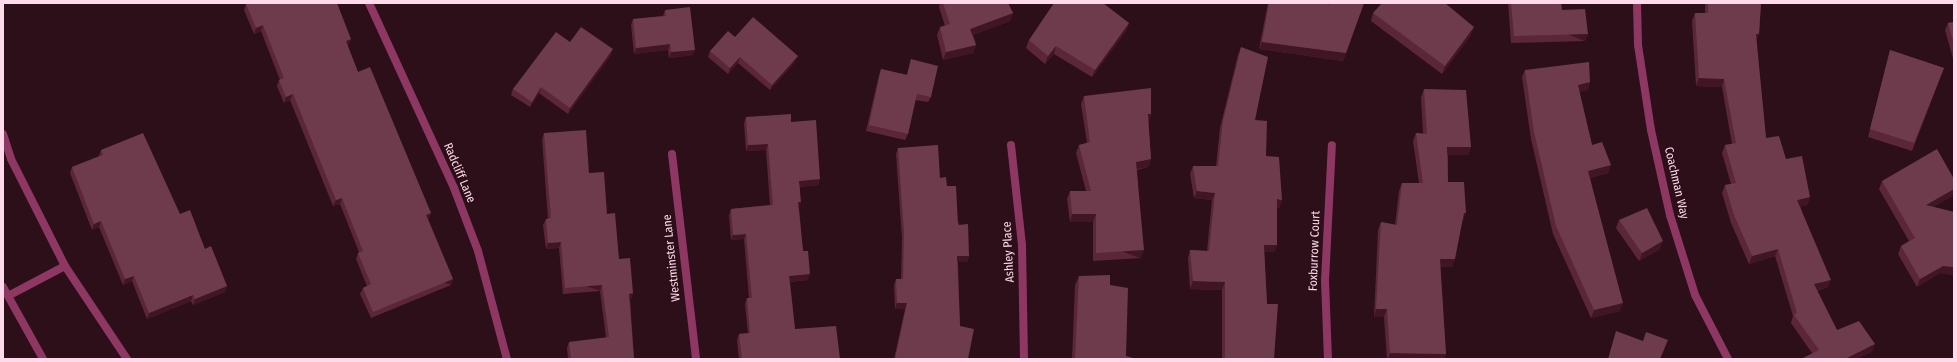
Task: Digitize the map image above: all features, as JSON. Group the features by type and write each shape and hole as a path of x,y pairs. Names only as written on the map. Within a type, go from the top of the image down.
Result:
{"street":[{"name":"Radcliff Lane","path":"369,3 454,188 478,251 507,359"},
{"name":"Coachman Way","path":"1637,3 1638,45 1651,130 1670,215 1695,294 1728,359"},
{"path":"3,134 11,160 65,266 127,359"},
{"name":"Ashley Place","path":"1012,145 1022,245 1024,359"},
{"name":"Foxburrow Court","path":"1328,359 1325,282 1332,145"},
{"name":"Westminster Lane","path":"672,154 696,359"},
{"path":"8,296 65,266"},
{"path":"3,287 43,359"}],"building":[{"path":"337,3 351,39 346,41 358,72 370,67 431,213 426,215 453,279 373,312 363,288 371,284 358,253 363,251 342,198 336,200 293,94 286,97 279,80 284,78 263,25 256,28 246,4"},
{"path":"943,3 1008,3 1013,13 970,29 976,45 946,52 940,27 950,24"},
{"path":"1054,3 1103,3 1129,23 1095,70 1056,46 1048,56 1029,40"},
{"path":"1269,3 1324,3 1329,5 1329,3 1364,3 1346,53 1262,42"},
{"path":"1382,3 1445,3 1474,27 1445,66 1373,13"},
{"path":"1511,3 1561,3 1562,10 1585,9 1588,34 1514,36"},
{"path":"1708,3 1761,3 1759,34 1756,34 1766,138 1779,136 1786,159 1802,156 1810,197 1797,200 1831,280 1814,284 1837,330 1859,321 1875,344 1845,359 1801,359 1819,350 1794,315 1797,313 1778,249 1752,256 1734,215 1725,185 1736,183 1725,145 1736,143 1724,79 1699,78 1695,13 1708,13"},
{"path":"690,7 695,50 671,52 670,44 636,48 633,19 666,16 665,10"},
{"path":"753,17 798,56 772,85 740,57 730,68 710,51 728,31 735,37"},
{"path":"1954,22 1954,44 1948,23"},
{"path":"581,27 613,49 570,108 541,87 532,102 513,89 556,32 570,42"},
{"path":"1241,47 1268,57 1255,120 1267,121 1266,156 1279,157 1282,200 1277,199 1277,245 1264,245 1267,304 1278,304 1274,359 1225,359 1225,282 1193,281 1190,250 1209,251 1215,193 1197,191 1193,166 1218,166 1223,121"},
{"path":"1890,50 1944,68 1914,143 1870,129"},
{"path":"911,59 938,66 931,97 917,94 908,134 869,125 881,69 907,75"},
{"path":"1589,62 1590,82 1578,85 1592,145 1602,142 1611,165 1588,171 1623,303 1594,310 1556,226 1534,132 1525,70"},
{"path":"1151,88 1151,114 1148,114 1151,159 1136,162 1144,250 1096,253 1096,214 1072,214 1070,191 1091,191 1079,145 1090,142 1084,96"},
{"path":"1424,89 1466,90 1471,147 1447,147 1448,182 1464,182 1466,213 1464,213 1455,259 1440,259 1446,354 1390,353 1387,309 1376,309 1381,222 1397,225 1402,183 1423,183 1416,133 1427,134"},
{"path":"791,114 791,122 816,120 820,179 799,181 801,202 798,202 803,251 808,251 810,274 789,276 795,329 836,326 840,359 742,359 739,334 750,333 747,298 752,298 746,234 733,235 731,209 773,205 768,144 748,145 746,117"},
{"path":"586,130 589,173 604,172 607,214 615,213 619,259 630,258 633,293 629,294 634,359 571,359 569,342 609,337 602,285 565,288 561,242 548,243 546,219 551,218 544,133"},
{"path":"143,133 180,214 190,210 205,249 211,246 227,286 195,299 193,295 149,313 134,276 125,279 101,221 94,224 72,167 103,155 101,150"},
{"path":"938,145 940,178 946,177 947,186 956,186 958,225 968,224 969,256 957,256 960,326 974,329 968,359 895,359 907,303 897,303 896,279 903,279 904,232 898,148"},
{"path":"1937,149 1954,179 1954,189 1926,205 1954,212 1954,267 1943,266 1920,279 1901,246 1915,238 1882,181"},
{"path":"1647,208 1663,241 1642,253 1619,220"},
{"path":"1110,275 1110,285 1128,288 1126,356 1133,359 1075,359 1079,276"},
{"path":"1616,331 1643,341 1646,332 1668,340 1660,359 1608,359"}]}
